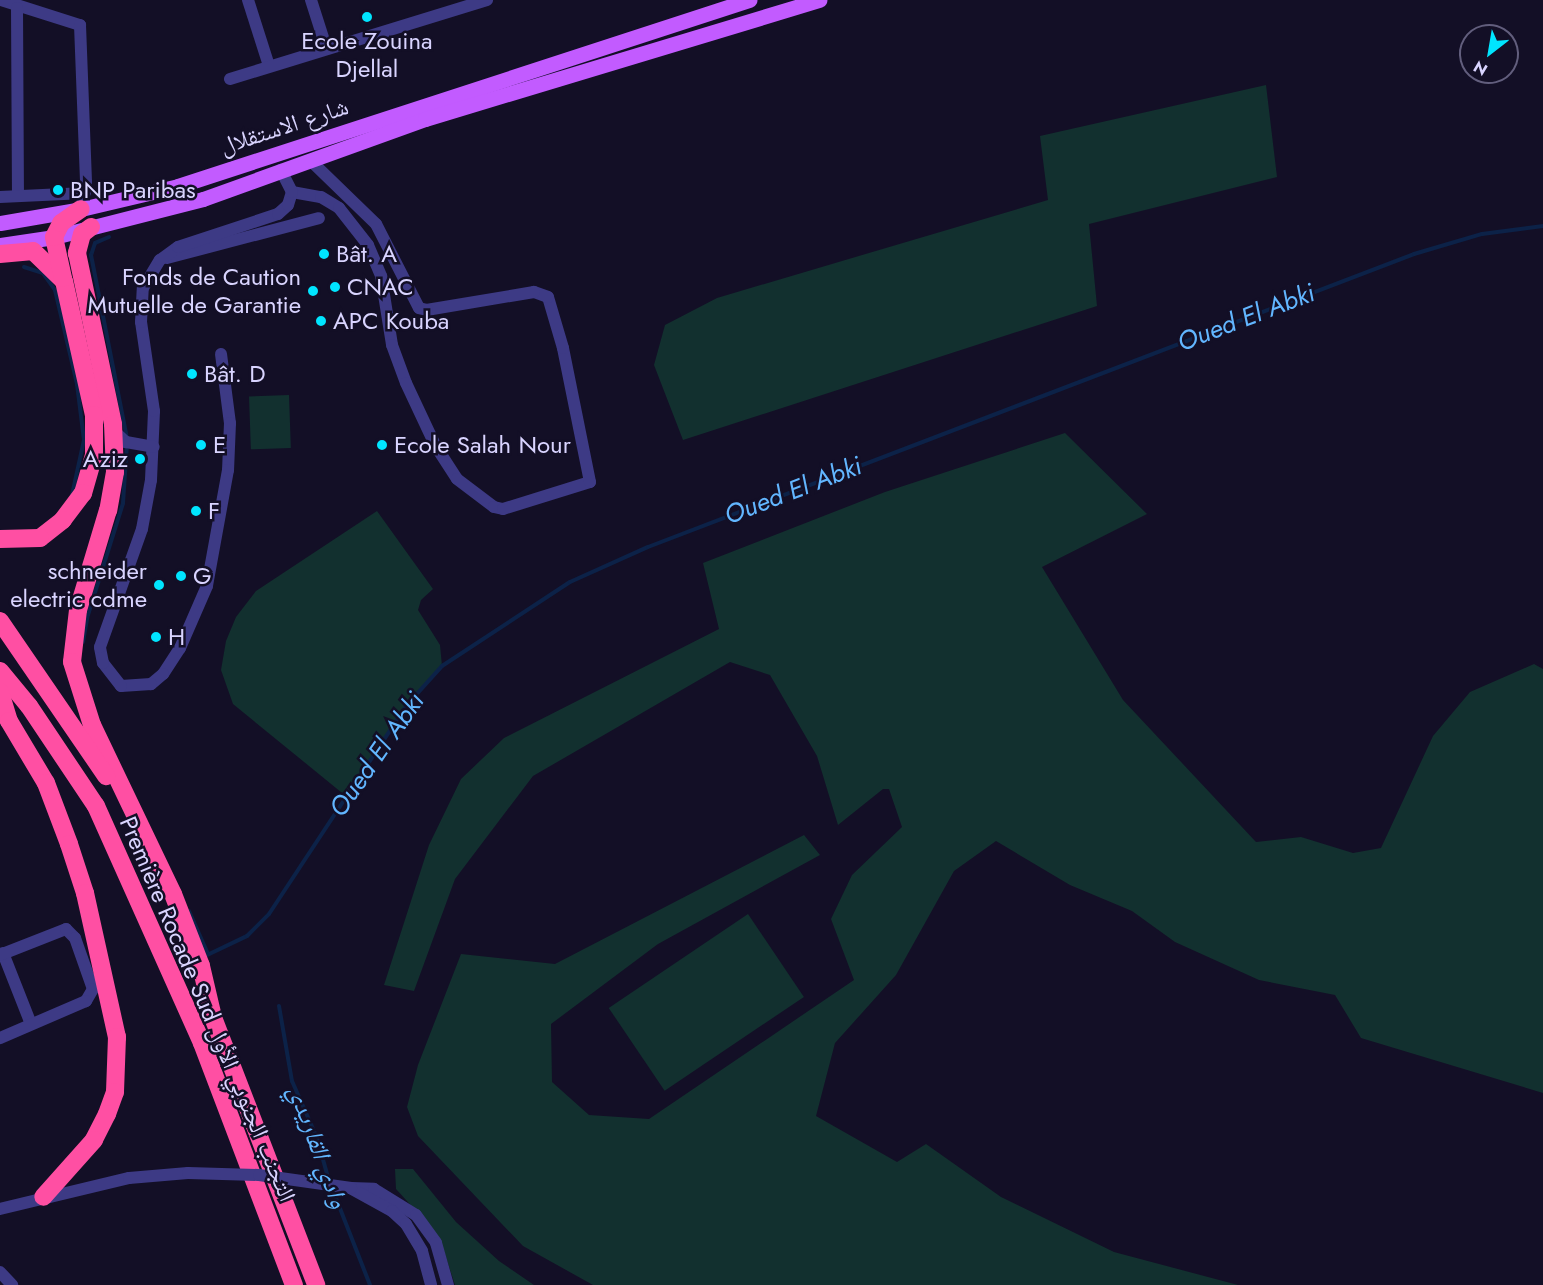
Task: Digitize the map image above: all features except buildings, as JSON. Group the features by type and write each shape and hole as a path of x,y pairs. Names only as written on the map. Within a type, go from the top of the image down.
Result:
{"highway":[{"path":"0,539 40,538 63,520 83,493 94,455 94,415 64,281 59,227 83,201"},
{"path":"59,227 77,253 123,438 108,510 78,610 72,662 92,725 173,894 201,966 213,1017"},
{"path":"77,253 82,234 91,227"},
{"path":"0,254 33,251 64,281"},
{"name":"Première Rocade Sud التجنب الجنوبي الأول","path":"0,621 64,711 117,797 172,913 316,1285"},
{"name":"Première Rocade Sud التجنب الجنوبي الأول","path":"0,671 29,706 96,806 202,1043 294,1285"},
{"path":"0,692 9,722 58,811 85,893 117,1037 116,1084 107,1114 94,1140 43,1197"},
{"path":"305,1256 326,1285"}],"main road":[{"name":"شارع الاستقلال","path":"83,201 178,186 749,0"},
{"path":"0,223 91,227 202,199 425,119 819,0"},
{"path":"0,244 59,227"}],"street":[{"path":"0,197 18,195 83,201 80,25 17,8 1,0"},
{"path":"248,0 268,66"},
{"path":"311,0 326,47"},
{"path":"230,79 326,47 487,0"},
{"path":"17,8 18,195"},
{"path":"292,192 321,197 339,208 368,245 381,276 392,345 406,383 435,445 457,479 494,507 503,509 590,482 563,348 548,297 534,292 427,310 419,308 376,224 310,160"},
{"path":"221,354 230,423 228,470 207,586 180,648 163,675 151,684 121,686 103,663 100,646 142,529 154,447 154,411 141,302 143,288 160,260 195,239 278,214 288,205 292,192 281,170"},
{"path":"160,260 319,218"},
{"path":"123,438 154,447"},
{"path":"0,1038 90,998 93,984 73,934 66,929 2,954 30,1024"},
{"path":"0,1209 129,1178 188,1173 259,1175 374,1189 416,1215 436,1243 448,1285"},
{"path":"351,1188 392,1211 406,1224 422,1251 431,1285"},
{"path":"0,1272 12,1285"}],"green space":[{"path":"1266,85 1277,177 1089,224 1097,306 683,440 654,365 665,325 717,298 1048,200 1040,136"},
{"path":"289,395 291,448 251,449 249,396"},
{"path":"1065,433 1147,514 1042,567 1123,700 1256,842 1301,837 1353,853 1381,848 1433,736 1470,692 1534,664 1543,669 1543,1093 1361,1038 1335,995 1259,980 1175,942 1132,911 1070,885 996,841 954,871 896,975 835,1043 816,1116 897,1162 926,1144 1001,1197 1114,1252 1238,1285 593,1285 523,1246 418,1136 407,1107 418,1065 461,954 555,964 804,835 820,855 658,944 551,1024 552,1082 589,1115 649,1119 854,980 831,919 852,875 902,827 889,789 883,789 838,825 817,756 770,675 730,662 533,776 455,879 414,991 384,985 429,845 461,779 504,738 719,629 703,563 885,492"},
{"path":"377,511 433,589 421,600 418,610 440,645 442,666 406,706 347,797 233,704 221,670 226,641 236,617 256,591"},
{"path":"748,914 804,997 665,1091 609,1008"},
{"path":"395,1169 413,1169 456,1222 499,1261 534,1285 455,1285 444,1251 428,1224 396,1189"}],"waterway":[{"name":"Oued El Abki","path":"203,957 247,936 269,914 406,706 442,666 570,582 648,547 1414,254 1482,234 1543,226"},
{"path":"109,237 95,243 91,255 127,438"},
{"path":"24,267 43,273 55,290 77,384 84,440 72,495"},
{"path":"83,642 88,615 123,503 127,445"},
{"path":"189,911 208,954"},
{"name":"Oued El Abki","path":"184,966 193,962"},
{"name":"وادي القاريدي","path":"279,1006 292,1081 317,1138 329,1181"},
{"name":"وادي القاريدي","path":"332,1188 370,1285"}],"place":[{"name":"Ecole Zouina Djellal","path":"367,17"},
{"name":"BNP Paribas","path":"58,190"},
{"name":"Bât. A","path":"324,254"},
{"name":"CNAC","path":"335,287"},
{"name":"Fonds de Caution Mutuelle de Garantie","path":"313,291"},
{"name":"APC Kouba","path":"321,321"},
{"name":"Bât. D","path":"192,374"},
{"name":"E","path":"201,445"},
{"name":"Ecole Salah Nour","path":"382,445"},
{"name":"Aziz","path":"140,459"},
{"name":"F","path":"196,511"},
{"name":"G","path":"181,576"},
{"name":"schneider electric cdme","path":"159,585"},
{"name":"H","path":"156,637"}]}
